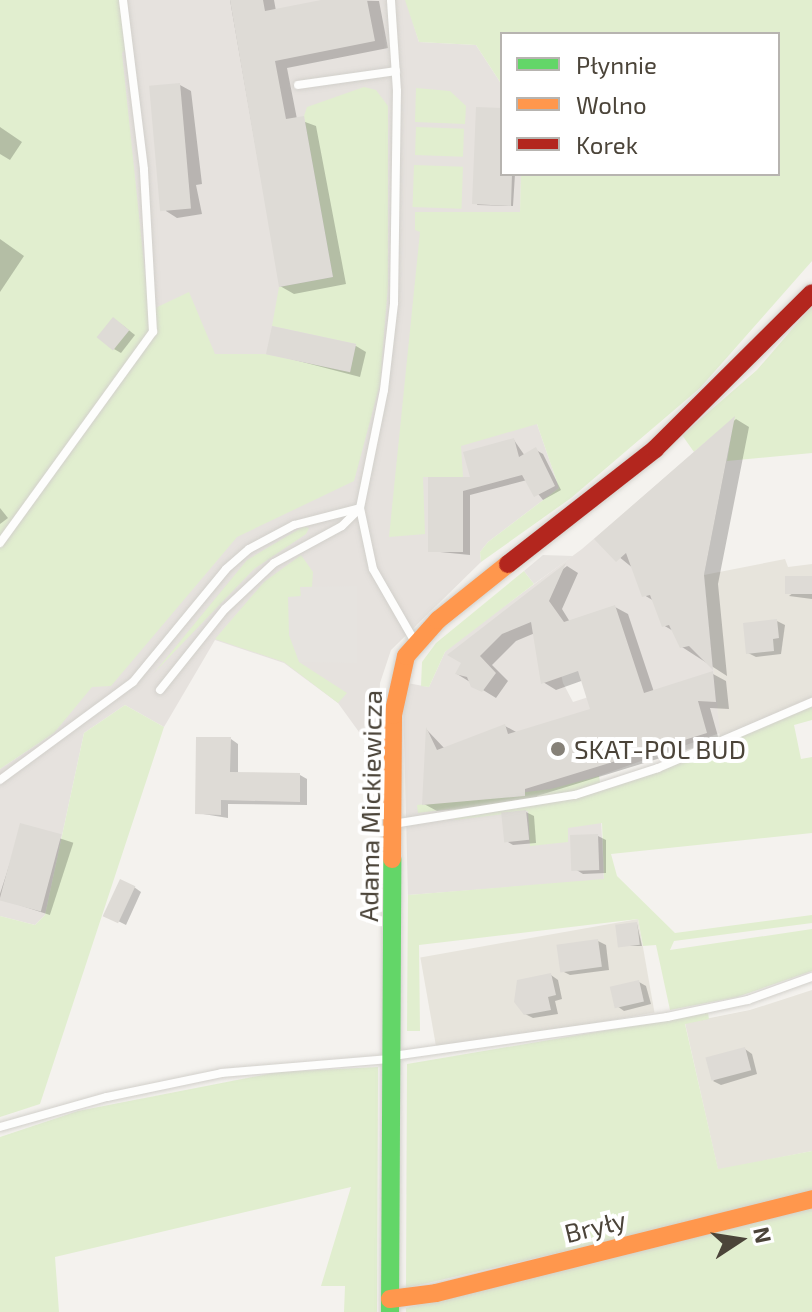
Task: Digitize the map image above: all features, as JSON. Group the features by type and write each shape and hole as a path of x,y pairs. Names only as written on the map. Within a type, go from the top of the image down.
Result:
{"street":[{"name":"Adama Mickiewicza","path":"390,1306 393,715 400,672 415,642 655,449 812,293"},
{"name":"Bryły","path":"390,1306 812,1199"}],"lane":[{"path":"0,543 153,332 144,169 123,0"},
{"path":"391,0 396,71 394,303 384,390 360,508 373,569 415,642"},
{"path":"298,85 396,71"},
{"path":"160,690 225,609 274,563 342,526 360,508"},
{"path":"0,780 144,672 226,569 249,549 294,525 360,508"},
{"path":"393,824 575,795 658,768 812,702"},
{"path":"0,1127 107,1097 222,1073 392,1058 667,1017 740,1002 812,977"}],"shaded area":[{"path":"123,0 406,0 419,42 476,45 500,82 500,176 521,176 520,232 537,424 559,488 488,542 480,552 481,562 391,650 380,683 378,733 359,732 338,703 284,663 215,640 164,727 125,705 84,733 45,915 35,925 0,916 0,769 54,733 141,315 70,112 130,43"},
{"path":"735,417 704,575 720,733 599,776 604,880 408,895 403,698 407,683 429,687 445,652 582,549","holes":["553,637 626,685 573,702 563,683"]},
{"path":"543,555 573,556 534,584 524,571"},
{"path":"785,559 788,567 812,564 812,698 720,739 704,575"},
{"path":"357,586 357,663 299,662 289,635 288,597 301,596 300,587"},
{"path":"638,919 654,1013 437,1051 420,957"},
{"path":"812,990 812,1151 718,1170 685,1023 750,1010"}],"green space":[{"path":"0,0 123,0 130,43 122,53 149,311 189,292 215,354 265,354 350,372 356,344 272,326 279,287 333,277 304,116 307,107 364,87 376,90 388,106 388,286 380,384 354,481 237,537 111,686 92,687 54,733 0,769"},
{"path":"405,0 812,0 812,261 700,388 571,498 481,562 480,552 488,542 559,488 537,424 461,446 463,477 423,477 425,534 389,537 420,232 415,230 415,212 520,212 521,176 780,176 780,32 500,32 500,82 476,45 419,42"},
{"path":"416,88 450,91 466,106 465,124 415,122"},
{"path":"416,127 464,129 463,157 415,155"},
{"path":"414,165 463,167 462,209 413,207"},
{"path":"812,306 812,453 727,461 734,418 694,452 682,435 757,370"},
{"path":"304,526 309,528 306,534 254,569 154,673 247,560"},
{"path":"301,555 313,572 312,587 301,587 299,662 347,693 338,703 284,662 215,639 264,582"},
{"path":"524,571 534,584 445,652 429,687 421,686 422,662 436,643"},
{"path":"125,705 164,727 40,1104 0,1117 0,916 35,925 45,915 84,733"},
{"path":"812,706 812,720 794,725 801,759 812,757 812,833 611,854 617,876 675,933 812,915 812,923 674,941 670,950 812,929 812,971 737,997 670,1010 656,945 643,946 638,919 419,945 420,1031 407,1031 408,895 604,879 602,823 568,828 568,842 530,846 528,811 455,820 451,809 418,813 417,805 551,789 599,776 601,788"},
{"path":"708,1013 709,1019 685,1024 718,1169 812,1151 812,1194 406,1288 407,1064"},
{"path":"378,1067 377,1312 344,1312 345,1286 321,1286 351,1187 55,1257 59,1312 0,1312 0,1137 78,1111 278,1072"},
{"path":"812,1203 812,1312 406,1312 406,1308"}],"building":[{"path":"230,0 263,0 265,11 321,0 367,0 375,41 275,61 286,119 304,116 333,277 279,287"},
{"path":"180,83 191,209 160,211 149,86"},
{"path":"476,107 500,108 500,176 512,176 511,206 472,204"},
{"path":"113,317 129,330 113,350 97,337"},
{"path":"272,326 356,344 350,372 266,354"},
{"path":"735,416 704,575 713,670 689,646 680,648 669,625 662,627 650,595 642,597 626,553 616,562 594,539"},
{"path":"514,438 519,457 536,447 555,486 534,497 522,475 463,491 463,552 428,552 428,477 470,477 463,452"},
{"path":"566,563 549,601 564,622 615,605 644,693 713,671 716,702 698,701 707,733 525,789 525,796 422,805 426,727 437,750 505,724 508,734 590,709 578,671 541,684 531,622 502,634 480,656 496,673 482,692 471,687 467,677 455,674 461,663 447,655"},
{"path":"785,576 812,576 812,594 785,594"},
{"path":"777,619 779,638 773,639 774,651 746,654 743,623"},
{"path":"196,737 231,737 230,772 300,773 300,802 221,800 221,815 195,814"},
{"path":"526,810 529,840 504,842 501,813"},
{"path":"20,823 62,834 41,911 0,900"},
{"path":"598,834 599,870 571,871 570,835"},
{"path":"120,879 135,886 118,923 103,916"},
{"path":"637,922 640,945 618,948 615,925"},
{"path":"598,939 602,967 560,973 556,945"},
{"path":"551,973 556,995 548,997 551,1010 524,1015 514,1002 517,980"},
{"path":"639,980 644,1001 615,1008 610,987"},
{"path":"745,1047 751,1070 712,1081 705,1058"}],"traffic: fast":[{"path":"390,1312 392,859"}],"traffic: slow":[{"path":"392,859 393,715 406,656 438,620 508,564"},
{"path":"390,1299 436,1293 812,1199"}],"traffic: jam":[{"path":"508,564 655,449 812,293"}],"place":[{"name":"SKAT-POL BUD","path":"558,749"}]}
